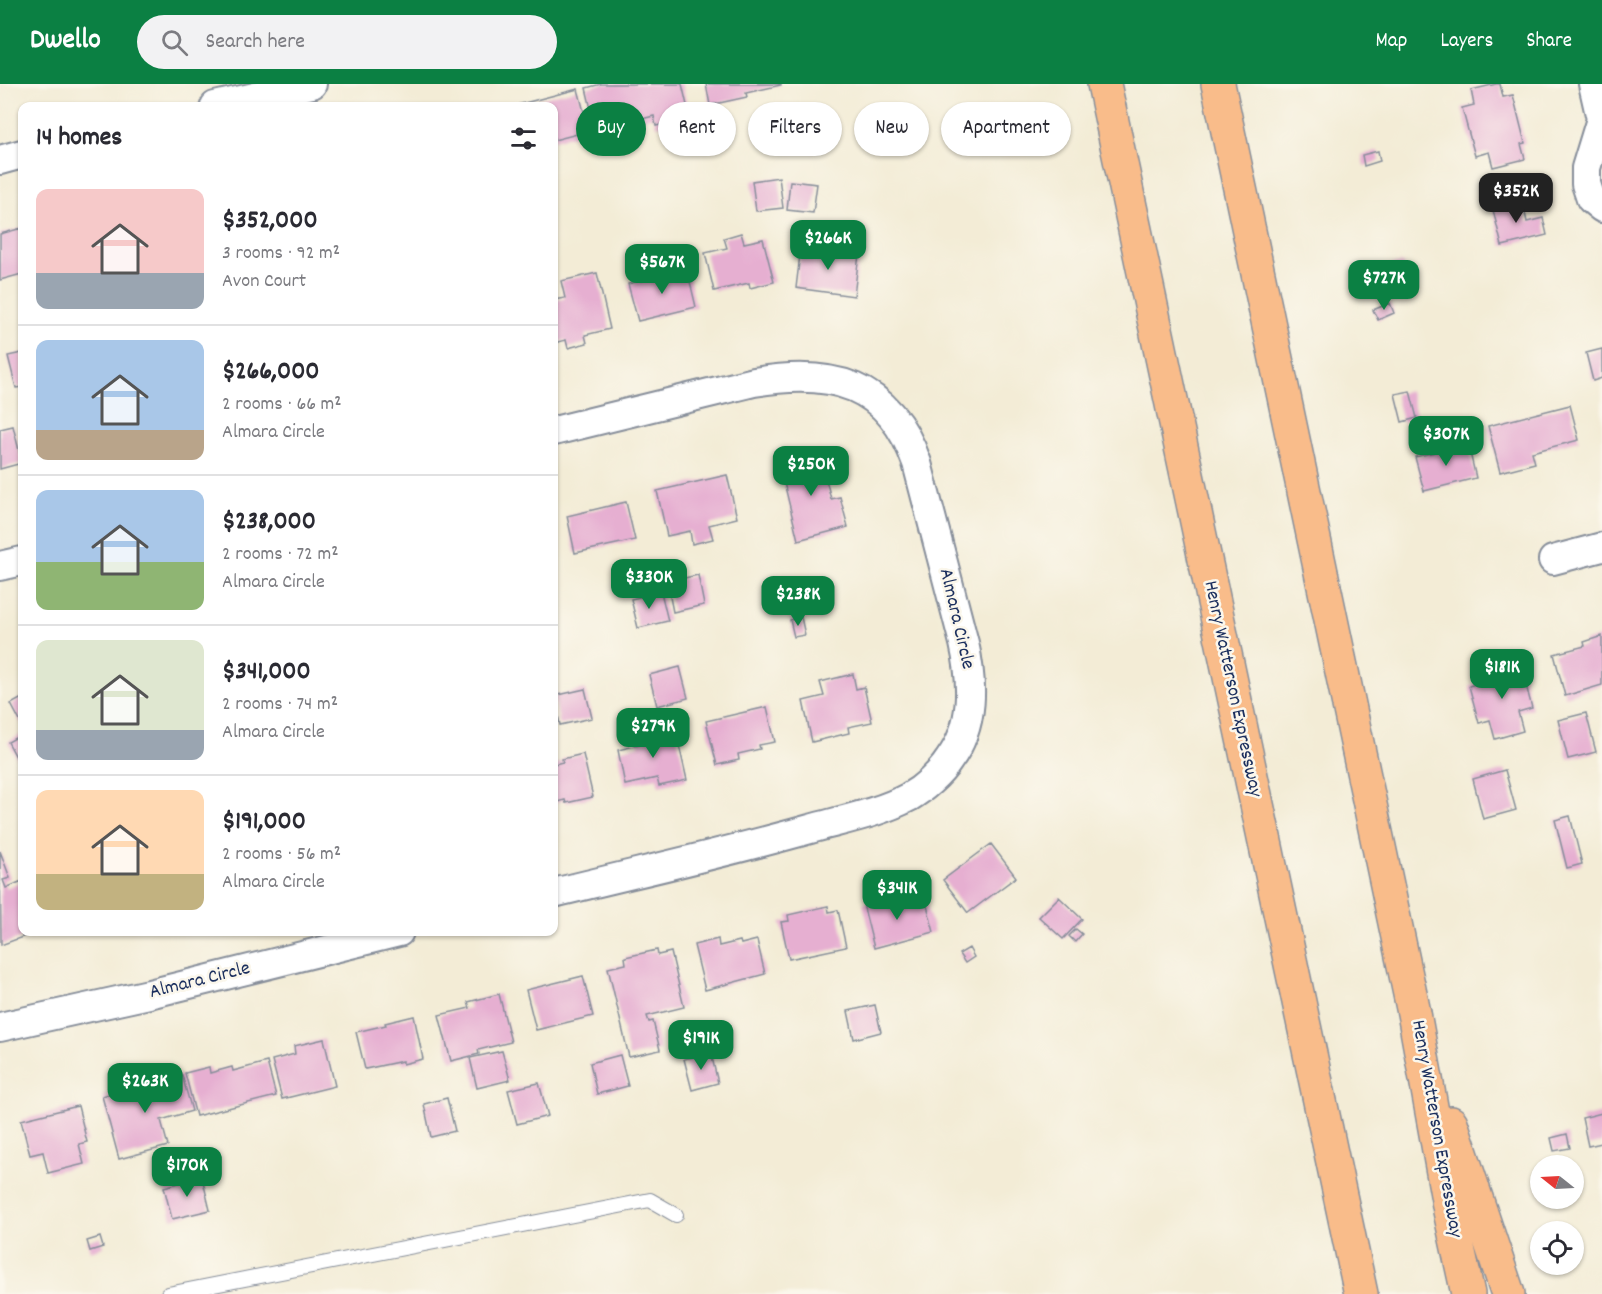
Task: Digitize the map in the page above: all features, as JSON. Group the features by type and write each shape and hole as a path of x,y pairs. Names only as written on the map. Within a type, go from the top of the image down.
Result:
{"highway":[{"name":"Henry Watterson Expressway","path":"1104,84 1361,1294"},
{"name":"Henry Watterson Expressway","path":"1220,91 1414,1013 1450,1211 1468,1294"},
{"path":"1414,1013 1508,1294"}],"street":[{"path":"1593,84 1602,119 1586,168 1586,184 1591,199 1602,208"},
{"path":"242,102 305,93"},
{"path":"0,160 18,155"},
{"name":"Almara Circle","path":"558,430 777,378 806,376 837,381 858,388 878,400 898,421 917,463 970,668 971,701 969,718 952,756 920,790 907,798 879,809 802,831 558,892"},
{"path":"1553,560 1602,547"},
{"path":"0,566 18,562"},
{"name":"Almara Circle","path":"0,1028 383,936"}],"lane":[{"path":"168,1294 650,1200 676,1215"}],"building":[{"path":"601,84 682,84 686,102 658,102 658,126 656,126 654,116 646,118 646,102 589,102 586,88"},
{"path":"706,84 781,84 746,93 747,97 724,102 709,102"},
{"path":"1500,84 1503,97 1513,95 1525,143 1521,144 1525,159 1493,167 1489,152 1475,156 1462,108 1474,105 1471,90"},
{"path":"578,89 581,102 576,102 576,134 558,139 558,102 528,102"},
{"path":"1378,151 1380,161 1364,166 1362,155"},
{"path":"779,177 783,208 756,211 752,181"},
{"path":"790,181 817,184 813,213 787,210"},
{"path":"1522,199 1527,222 1543,218 1547,235 1502,246 1492,206"},
{"path":"18,229 18,275 0,280 0,234"},
{"path":"741,233 744,243 763,239 774,282 750,288 749,283 714,291 705,253 727,248 724,238"},
{"path":"801,246 859,254 854,296 796,288"},
{"path":"1403,263 1405,277 1390,279 1388,265"},
{"path":"687,269 696,307 638,321 628,284"},
{"path":"597,273 610,329 585,335 587,343 568,348 566,340 558,342 558,299 565,298 561,281"},
{"path":"1390,303 1394,313 1378,320 1373,310"},
{"path":"1602,349 1602,378 1593,381 1586,353"},
{"path":"18,354 18,388 16,388 8,356"},
{"path":"1410,391 1417,418 1402,422 1395,394"},
{"path":"1570,405 1579,440 1532,452 1535,463 1500,472 1488,426"},
{"path":"13,426 18,447 18,464 0,469 0,429"},
{"path":"1468,444 1476,478 1424,491 1415,457"},
{"path":"819,452 831,499 840,497 848,527 798,540 779,462"},
{"path":"727,475 737,518 709,525 713,539 692,544 690,531 667,536 657,491"},
{"path":"626,502 635,540 575,553 567,516"},
{"path":"698,575 704,605 673,612 667,582"},
{"path":"661,592 668,621 638,628 631,599"},
{"path":"801,617 805,635 794,637 790,620"},
{"path":"1602,636 1602,685 1565,696 1554,654 1585,646 1584,642"},
{"path":"1520,662 1532,708 1518,712 1523,731 1495,739 1490,720 1479,723 1469,686 1499,677 1497,668"},
{"path":"680,667 688,698 657,706 649,675"},
{"path":"853,674 856,689 864,687 872,722 848,727 849,733 812,742 803,701 824,696 820,682"},
{"path":"585,689 592,718 560,725 558,695"},
{"path":"18,700 18,717 11,704"},
{"path":"767,707 775,742 759,745 760,749 738,754 739,760 717,765 706,721"},
{"path":"1586,713 1596,752 1568,759 1558,720"},
{"path":"656,726 658,736 676,732 687,780 659,786 657,778 625,785 618,750 639,745 636,730"},
{"path":"18,736 18,761 8,742"},
{"path":"583,754 593,797 566,803 565,800 558,802 558,763 563,762 562,759"},
{"path":"1505,770 1516,810 1483,819 1473,779"},
{"path":"1570,816 1582,864 1567,868 1555,820"},
{"path":"991,844 1016,877 968,913 943,880"},
{"path":"0,851 10,878 3,880 6,888 18,883 18,936 25,936 1,945"},
{"path":"1059,897 1082,919 1063,939 1039,917"},
{"path":"886,898 888,904 909,898 910,902 925,898 934,932 874,948 863,904"},
{"path":"828,906 829,912 838,910 846,947 789,959 781,922 789,921 788,915"},
{"path":"1076,929 1082,934 1075,942 1069,936"},
{"path":"718,939 719,946 757,940 765,974 705,990 694,945"},
{"path":"969,948 974,957 965,963 959,954"},
{"path":"657,950 658,955 671,952 684,1007 647,1016 649,1022 653,1021 660,1050 629,1057 608,968 626,964 625,957"},
{"path":"583,976 593,1016 536,1030 526,990"},
{"path":"499,994 511,1042 478,1050 479,1054 451,1061 439,1015 470,1008 468,1002"},
{"path":"875,1005 881,1032 854,1039 848,1011"},
{"path":"414,1016 423,1059 365,1069 356,1032"},
{"path":"324,1039 335,1086 282,1099 272,1060 295,1054 294,1046"},
{"path":"502,1051 510,1080 477,1088 470,1058"},
{"path":"711,1053 718,1083 692,1090 684,1059"},
{"path":"620,1055 628,1086 597,1094 590,1063"},
{"path":"267,1062 276,1096 196,1116 185,1073 209,1067 210,1073 232,1067 233,1071"},
{"path":"163,1074 165,1080 182,1075 192,1111 161,1120 168,1146 119,1159 102,1096 138,1086 137,1082"},
{"path":"539,1083 548,1116 517,1124 508,1090"},
{"path":"447,1098 455,1131 431,1137 424,1104"},
{"path":"78,1106 87,1142 79,1144 84,1164 48,1173 43,1152 30,1155 21,1120"},
{"path":"1602,1113 1602,1143 1588,1146 1582,1118"},
{"path":"1567,1134 1570,1148 1554,1151 1551,1138"},
{"path":"202,1177 210,1210 172,1219 164,1187"},
{"path":"100,1237 103,1247 90,1251 87,1241"}]}
